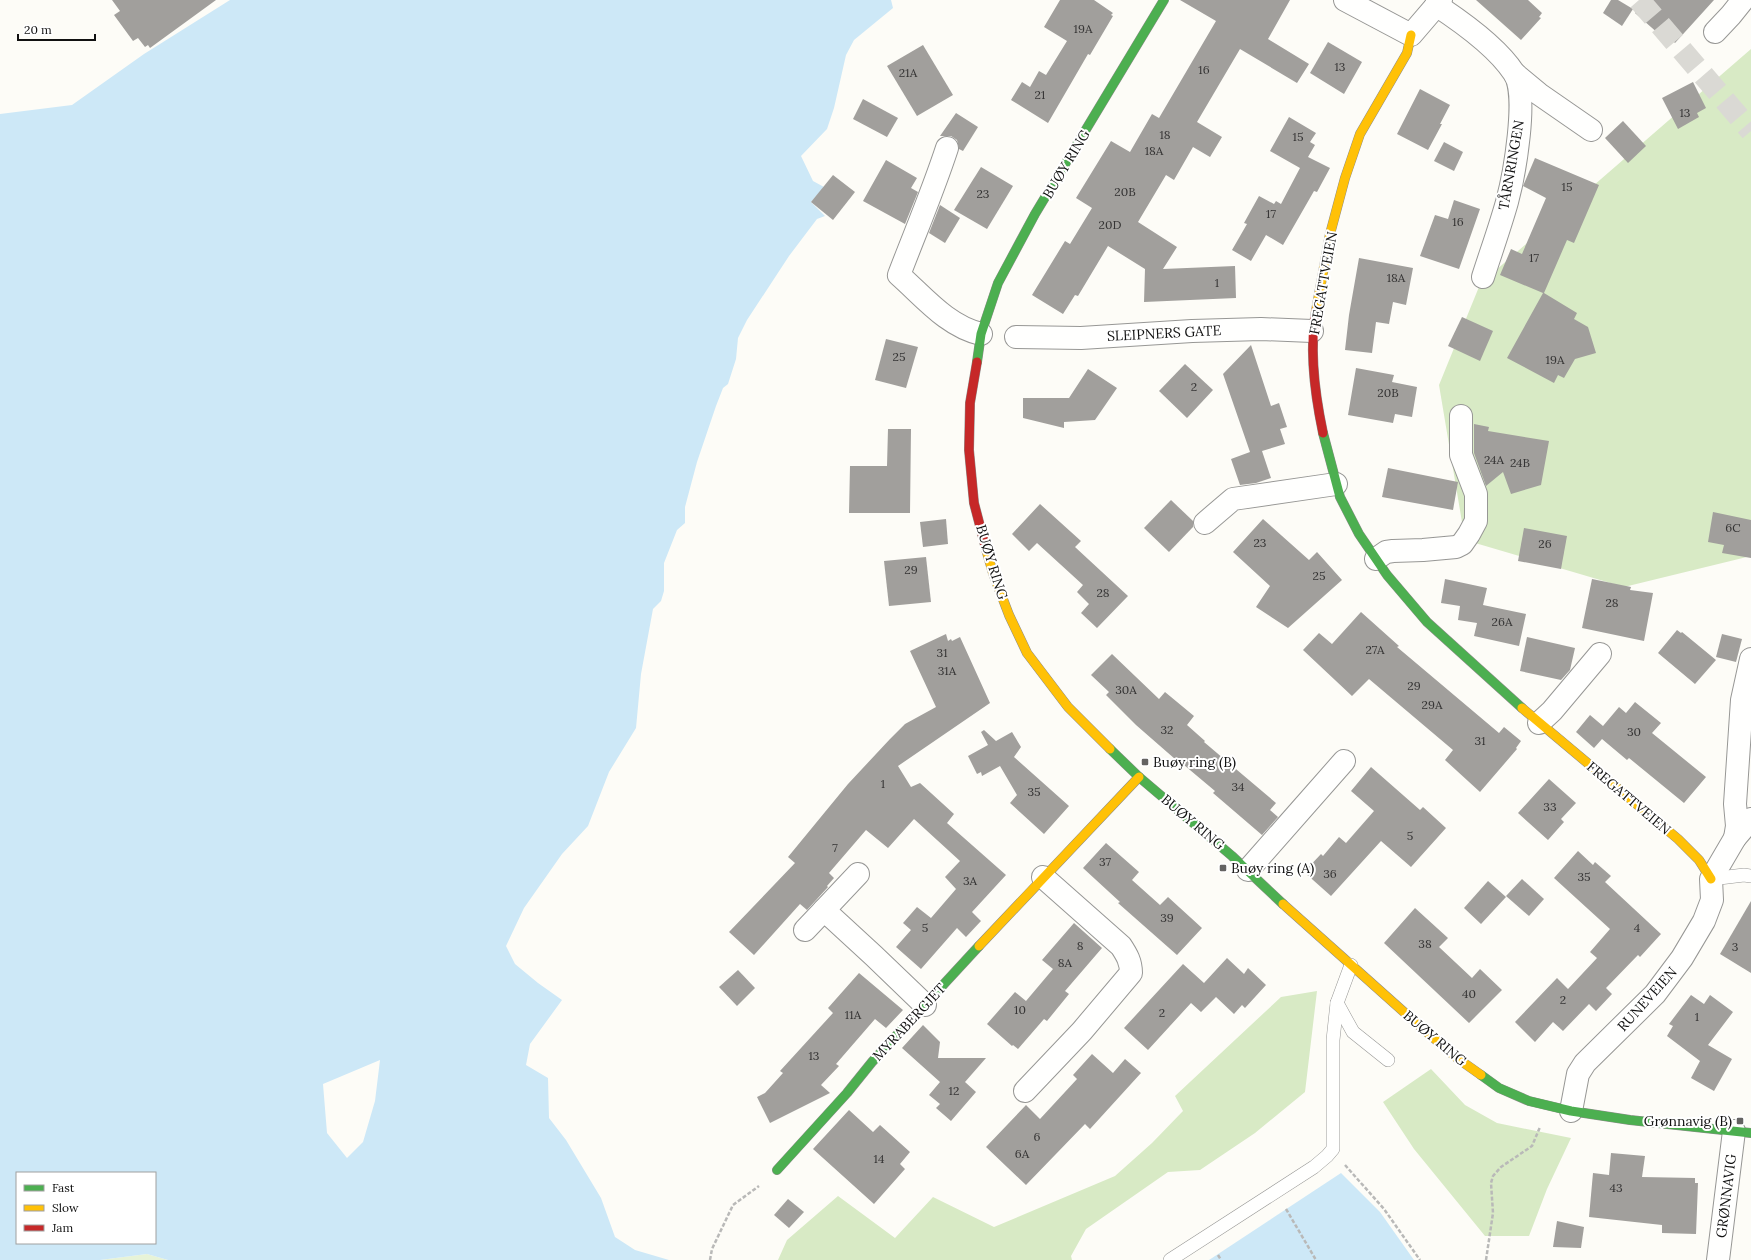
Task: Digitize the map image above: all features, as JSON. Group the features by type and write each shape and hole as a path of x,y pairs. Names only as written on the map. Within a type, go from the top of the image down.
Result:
{"street":[{"name":"BUØY RING","path":"1164,0 1145,29 1114,85 1041,204 1012,256 998,283 981,334 970,403 970,450 974,503 993,573 1009,615 1027,653 1068,706 1139,777 1248,870 1351,965 1457,1058 1500,1088 1529,1101 1571,1111 1630,1120 1743,1132"},
{"path":"1346,0 1412,35"},
{"path":"1715,32 1732,16 1743,0"},
{"name":"FREGATTVEIEN","path":"1438,3 1412,35 1406,53 1360,134 1345,178 1330,234 1312,331 1317,406 1326,448 1340,497 1359,534 1376,559 1407,600 1427,622 1539,723 1678,839 1699,860 1711,879"},
{"name":"TÅRNRINGEN","path":"1438,3 1485,42 1515,74 1539,94 1591,130"},
{"name":"TÅRNRINGEN","path":"1483,278 1507,202 1515,159 1521,110 1521,94 1515,74"},
{"path":"947,148 899,275 939,312 960,326 981,334"},
{"name":"SLEIPNERS GATE","path":"1016,337 1081,338 1192,331 1312,331"},
{"path":"1376,559 1386,552 1424,550 1456,546 1462,544 1469,534 1476,521 1476,494 1461,455 1461,416"},
{"path":"1206,523 1233,500 1336,484"},
{"path":"1539,723 1552,711 1600,654"},
{"path":"1736,838 1737,826 1735,804 1742,700 1751,659"},
{"path":"1248,870 1344,761"},
{"name":"MYRABERGJET","path":"778,1170 872,1062 1043,877 1139,777"},
{"path":"1711,879 1736,838 1751,819"},
{"path":"805,930 858,874"},
{"path":"1025,1091 1082,1031 1131,973 1131,967 1127,955 1120,946 1043,877"},
{"name":"RUNEVEIEN","path":"1571,1111 1578,1074 1585,1063 1655,994 1682,958 1704,921 1712,900 1711,879"},
{"path":"824,910 925,1005"},
{"name":"GRØNNAVIG","path":"1718,1260 1743,1132"}],"lane":[{"path":"1711,879 1744,875 1751,876"},
{"path":"1170,1260 1314,1168 1333,1149 1334,1040 1337,1003 1351,965"},
{"path":"1337,1003 1353,1032 1388,1060"}],"path":[{"path":"1486,1260 1493,1214 1492,1176 1501,1167 1532,1146 1540,1128"},
{"path":"1333,1149 1344,1164 1384,1209 1420,1260"},
{"path":"710,1260 712,1249 734,1205 741,1198 766,1182 778,1170"},
{"path":"1286,1210 1316,1260"},
{"path":"1218,1254 1221,1260"}],"green space":[{"path":"1751,49 1751,556 1624,587 1465,540 1439,385 1483,277 1488,277"},
{"path":"1317,991 1305,1092 1255,1133 1200,1170 1168,1172 1086,1229 1071,1256 1072,1260 778,1260 787,1240 838,1196 895,1238 933,1197 994,1227 1115,1176 1152,1143 1183,1111 1175,1096 1281,997"},
{"path":"1431,1069 1465,1105 1497,1123 1571,1138 1547,1189 1529,1236 1485,1236 1414,1149 1383,1102"},
{"path":"147,1254 168,1260 100,1260"}],"water":[{"path":"230,0 891,0 893,8 854,40 846,55 834,108 827,129 801,156 813,181 824,187 811,202 825,216 817,219 789,256 747,320 738,338 736,359 728,384 723,388 697,462 685,507 685,523 677,530 664,563 664,591 661,601 653,609 641,674 636,728 609,772 588,826 562,854 524,908 506,946 515,964 562,1000 530,1044 526,1065 548,1078 549,1118 566,1140 601,1198 615,1237 635,1250 669,1260 168,1260 147,1254 100,1260 0,1260 0,114 72,105 144,54","holes":["380,1060 375,1101 363,1142 347,1158 327,1133 323,1084"]},
{"path":"1341,1173 1380,1212 1414,1260 1209,1260"}],"building":[{"path":"112,0 216,0 150,48 148,45 145,47 138,38 133,41 114,15 120,11"},
{"path":"1060,0 1094,0 1113,13 1111,15 1113,16 1090,55 1088,54 1048,123 1011,100 1022,82 1030,87 1039,71 1046,75 1067,41 1044,27"},
{"path":"1180,0 1290,0 1268,39 1309,64 1297,83 1240,49 1197,122 1222,137 1210,157 1193,147 1174,180 1166,175 1138,222 1177,247 1163,269 1235,266 1236,298 1144,302 1145,269 1108,246 1078,296 1075,295 1063,314 1032,295 1065,241 1070,244 1092,208 1076,198 1111,141 1130,152 1152,114 1159,118 1216,21"},
{"path":"1476,0 1528,0 1542,13 1539,17 1541,18 1521,40"},
{"path":"1611,0 1618,0 1633,9 1622,26 1603,13"},
{"path":"1646,0 1714,0 1675,43 1671,39 1668,42 1635,13"},
{"path":"1328,42 1362,62 1344,94 1310,73"},
{"path":"923,45 953,95 917,116 887,66"},
{"path":"1693,82 1706,108 1697,113 1699,117 1678,129 1662,98"},
{"path":"1420,89 1450,105 1428,150 1397,134"},
{"path":"863,99 898,118 887,137 853,119"},
{"path":"956,113 978,127 963,151 959,149 957,140 951,136 940,136"},
{"path":"1289,117 1316,133 1310,142 1315,145 1308,157 1330,168 1317,192 1314,191 1283,245 1266,235 1251,261 1232,250 1247,224 1244,223 1259,196 1274,204 1276,201 1281,204 1300,168 1270,151"},
{"path":"1623,121 1646,146 1628,163 1605,138"},
{"path":"1444,142 1463,152 1454,171 1434,161"},
{"path":"1535,158 1599,185 1574,243 1567,240 1544,293 1577,313 1574,319 1588,327 1596,353 1575,359 1564,378 1558,375 1554,383 1507,358 1543,293 1500,275 1511,249 1522,254 1546,198 1523,186"},
{"path":"886,160 917,178 911,188 918,192 905,224 863,201"},
{"path":"981,167 1013,186 987,229 954,210"},
{"path":"833,175 855,192 833,220 811,202"},
{"path":"1454,200 1480,209 1459,269 1420,256 1435,215 1448,219"},
{"path":"940,205 960,218 945,243 929,233"},
{"path":"1359,258 1413,268 1406,305 1393,302 1389,324 1376,322 1372,353 1345,350 1349,315"},
{"path":"1462,317 1493,331 1480,361 1448,346"},
{"path":"886,339 918,347 906,388 875,380"},
{"path":"1251,345 1271,406 1279,403 1287,427 1280,429 1285,444 1262,451 1271,478 1256,483 1240,485 1231,459 1250,452 1223,374"},
{"path":"1185,364 1213,390 1187,418 1159,391"},
{"path":"1356,368 1394,375 1392,382 1417,387 1412,417 1395,414 1393,423 1348,415"},
{"path":"1088,369 1117,388 1095,420 1064,422 1064,428 1023,418 1023,398 1069,398"},
{"path":"1474,424 1489,427 1488,431 1549,441 1541,485 1511,494 1503,472 1486,486 1474,453"},
{"path":"888,429 911,429 910,513 849,513 850,466 887,466"},
{"path":"1388,468 1458,482 1453,510 1382,497"},
{"path":"1171,500 1193,521 1193,527 1169,552 1144,528"},
{"path":"1040,504 1081,541 1075,547 1128,596 1097,628 1081,613 1089,604 1077,592 1083,585 1037,543 1029,551 1012,534"},
{"path":"1713,512 1751,520 1751,558 1722,553 1724,545 1708,542"},
{"path":"946,519 948,544 923,547 920,522"},
{"path":"1263,519 1309,560 1317,552 1342,580 1288,628 1256,607 1270,586 1233,552"},
{"path":"1524,528 1567,536 1561,569 1518,561"},
{"path":"926,557 931,602 889,606 884,561"},
{"path":"1445,579 1487,588 1483,605 1526,614 1519,646 1474,636 1477,623 1458,620 1460,606 1441,603"},
{"path":"1592,579 1631,587 1630,590 1653,593 1644,641 1582,628"},
{"path":"1361,612 1399,646 1397,647 1499,733 1504,727 1521,741 1516,748 1517,749 1480,792 1445,760 1453,750 1369,679 1352,696 1303,650 1319,633 1332,644"},
{"path":"1677,630 1681,633 1682,632 1716,660 1695,684 1658,653"},
{"path":"946,634 948,641 951,639 952,641 960,637 990,703 898,766 911,787 920,783 954,814 947,823 1006,875 972,912 981,921 966,937 957,928 921,969 896,947 911,930 903,923 917,907 931,918 956,889 945,877 960,861 914,819 888,848 866,830 829,873 834,878 827,886 828,887 807,910 800,904 754,955 729,932 795,863 788,857 848,784 905,724 936,707 910,651"},
{"path":"1722,634 1742,639 1736,662 1716,657"},
{"path":"1527,637 1575,648 1570,670 1561,680 1520,671"},
{"path":"1112,654 1159,699 1165,692 1194,716 1187,725 1205,741 1204,742 1276,803 1270,810 1278,817 1262,835 1213,793 1215,791 1184,765 1183,766 1136,725 1106,695 1109,692 1091,675"},
{"path":"1635,702 1661,723 1652,733 1706,777 1684,803 1629,758 1627,760 1602,739 1594,748 1576,732 1590,715 1603,726 1619,707 1626,713"},
{"path":"984,730 996,741 1012,732 1021,747 1014,757 1069,806 1044,834 1010,803 1017,795 1000,766 982,776 981,772 977,774 968,756 988,745 981,732"},
{"path":"1371,767 1420,810 1423,807 1446,828 1411,867 1381,841 1331,896 1304,872 1321,854 1323,856 1339,837 1346,843 1374,811 1351,791"},
{"path":"1549,779 1576,803 1561,819 1564,822 1548,840 1518,813"},
{"path":"1106,843 1139,872 1132,880 1160,905 1168,897 1202,928 1177,955 1118,903 1120,902 1083,868"},
{"path":"1578,851 1593,865 1595,862 1611,876 1605,882 1661,934 1640,957 1638,955 1606,988 1612,994 1596,1011 1589,1004 1563,1031 1553,1022 1535,1042 1515,1022 1557,978 1568,989 1597,958 1590,952 1610,929 1554,878"},
{"path":"1522,879 1544,899 1529,916 1506,896"},
{"path":"1488,881 1506,897 1481,924 1464,908"},
{"path":"1751,901 1751,973 1720,954"},
{"path":"1415,908 1448,938 1439,947 1472,978 1480,969 1502,990 1469,1023 1384,943"},
{"path":"1074,923 1102,948 1065,991 1069,994 1047,1021 1044,1019 1018,1049 1013,1045 1012,1046 987,1024 1015,992 1026,1001 1053,969 1042,960"},
{"path":"1227,958 1244,974 1248,968 1266,985 1245,1008 1242,1005 1234,1014 1216,997 1201,1012 1191,1003 1148,1050 1124,1028 1183,964 1204,983"},
{"path":"738,970 755,988 737,1006 719,987"},
{"path":"859,973 903,1010 886,1028 875,1019 836,1064 839,1066 821,1085 830,1093 770,1123 757,1097 765,1093 783,1073 780,1071 833,1013 828,1008"},
{"path":"1691,995 1704,1004 1710,995 1733,1012 1708,1045 1732,1059 1714,1091 1691,1078 1700,1061 1667,1036 1673,1026 1669,1024"},
{"path":"923,1025 940,1042 938,1058 986,1058 965,1082 976,1092 951,1121 936,1108 940,1104 929,1095 940,1082 902,1048"},
{"path":"1092,1054 1113,1073 1125,1059 1141,1073 1090,1129 1085,1124 1026,1185 986,1147 1026,1105 1040,1119 1077,1079 1073,1075"},
{"path":"849,1110 873,1132 880,1125 910,1152 900,1164 905,1169 874,1204 813,1149"},
{"path":"1611,1153 1645,1156 1642,1177 1695,1178 1695,1183 1698,1183 1696,1234 1662,1233 1662,1225 1589,1217 1593,1173 1609,1175"},
{"path":"788,1199 804,1212 789,1228 774,1215"},
{"path":"1557,1221 1584,1227 1581,1248 1553,1247"}],"tunnel":[{"path":"1639,0 1751,131"}],"traffic: fast":[{"path":"977,362 981,334 998,283 1035,214 1164,0"},
{"path":"1323,433 1340,497 1359,534 1387,575 1427,622 1522,708"},
{"path":"1110,749 1139,777 1232,856 1283,904"},
{"path":"777,1170 847,1093 872,1062 979,946"},
{"path":"1481,1075 1499,1088 1529,1101 1571,1111 1630,1120 1751,1133"}],"traffic: slow":[{"path":"1316,311 1330,234 1345,178 1360,134 1407,53 1411,35"},
{"path":"986,549 993,573 1009,615 1027,653 1068,707 1110,749"},
{"path":"1522,708 1678,839 1699,860 1711,879"},
{"path":"979,946 1139,777"},
{"path":"1283,904 1414,1021 1457,1058 1481,1075"}],"traffic: jam":[{"path":"1316,311 1313,356 1323,433"},
{"path":"977,362 970,403 969,450 974,503 986,549"}],"place":[{"name":"Buøy ring (B)","path":"1145,762"},
{"name":"Buøy ring (A)","path":"1223,868"},
{"name":"Grønnavig (B)","path":"1740,1121"}]}
